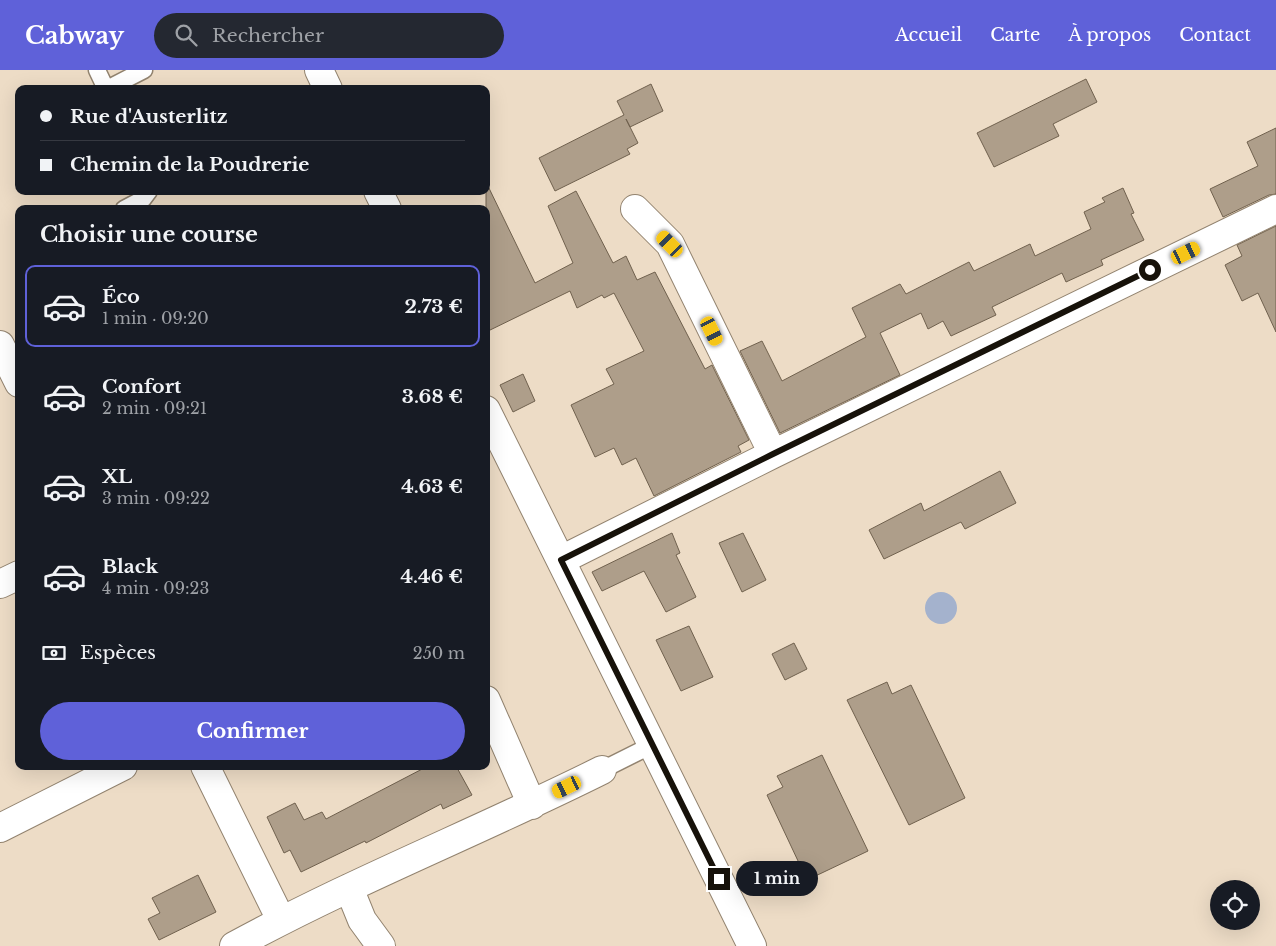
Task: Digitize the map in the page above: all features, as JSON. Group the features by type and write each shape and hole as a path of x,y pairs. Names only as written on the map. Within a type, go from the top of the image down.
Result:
{"street":[{"path":"319,70 326,85"},
{"path":"635,209 670,244 773,454"},
{"path":"561,560 773,454 1276,209"},
{"path":"0,345 15,375"},
{"path":"490,418 752,946"},
{"path":"0,584 15,577"},
{"path":"490,709 532,805"},
{"path":"0,828 115,770"},
{"path":"207,770 280,920"},
{"path":"234,946 280,920 532,805 602,770"},
{"path":"348,888 362,920 381,946"}],"lane":[{"path":"97,70 105,85"},
{"path":"115,85 144,70"},
{"path":"132,205 143,199 146,195"},
{"path":"602,770 652,745"}],"water":[{"path":"941,592 952,597 957,608 952,619 941,624 930,619 925,608 930,597"}],"building":[{"path":"1086,79 1097,102 1053,124 1059,136 994,167 977,133"},
{"path":"651,84 663,111 630,127 638,143 627,149 630,154 555,191 539,158 624,115 617,101"},
{"path":"1276,128 1276,194 1269,195 1223,217 1210,189 1258,166 1247,142"},
{"path":"1123,188 1134,213 1131,214 1144,240 1101,260 1103,265 1066,282 1062,273 992,307 996,315 951,336 943,321 928,329 921,313 880,333 900,375 780,433 740,351 762,341 782,381 866,337 852,308 900,284 906,294 969,262 974,271 1030,244 1035,256 1091,229 1084,212 1105,202 1102,198"},
{"path":"490,190 535,283 573,263 548,206 576,191 613,263 626,256 637,280 655,272 705,369 712,365 749,440 738,446 741,452 654,496 636,458 622,465 614,448 595,457 571,405 614,384 606,369 644,351 614,293 604,298 602,295 577,308 570,291 490,330 490,205 486,205 486,195 490,195"},
{"path":"1276,226 1276,332 1258,293 1242,301 1225,265 1242,256 1237,245"},
{"path":"523,374 535,401 513,412 500,385"},
{"path":"1000,471 1016,503 965,529 961,522 884,559 869,530 921,503 924,511"},
{"path":"672,533 680,553 676,555 696,597 666,612 644,571 602,591 592,572"},
{"path":"743,533 766,580 742,592 719,543"},
{"path":"689,626 713,677 681,691 656,640"},
{"path":"794,643 807,669 785,680 772,654"},
{"path":"887,682 892,694 911,685 965,798 909,825 847,700"},
{"path":"822,755 868,851 807,880 767,795 783,787 777,776"},
{"path":"420,770 458,770 472,795 443,809 441,804 366,843 365,841 301,872 290,850 284,853 267,817 295,803 304,820 322,812 326,819"},
{"path":"198,875 216,912 159,940 148,919 160,913 152,898"}],"route":[{"path":"719,879 561,560 1150,270"}]}
